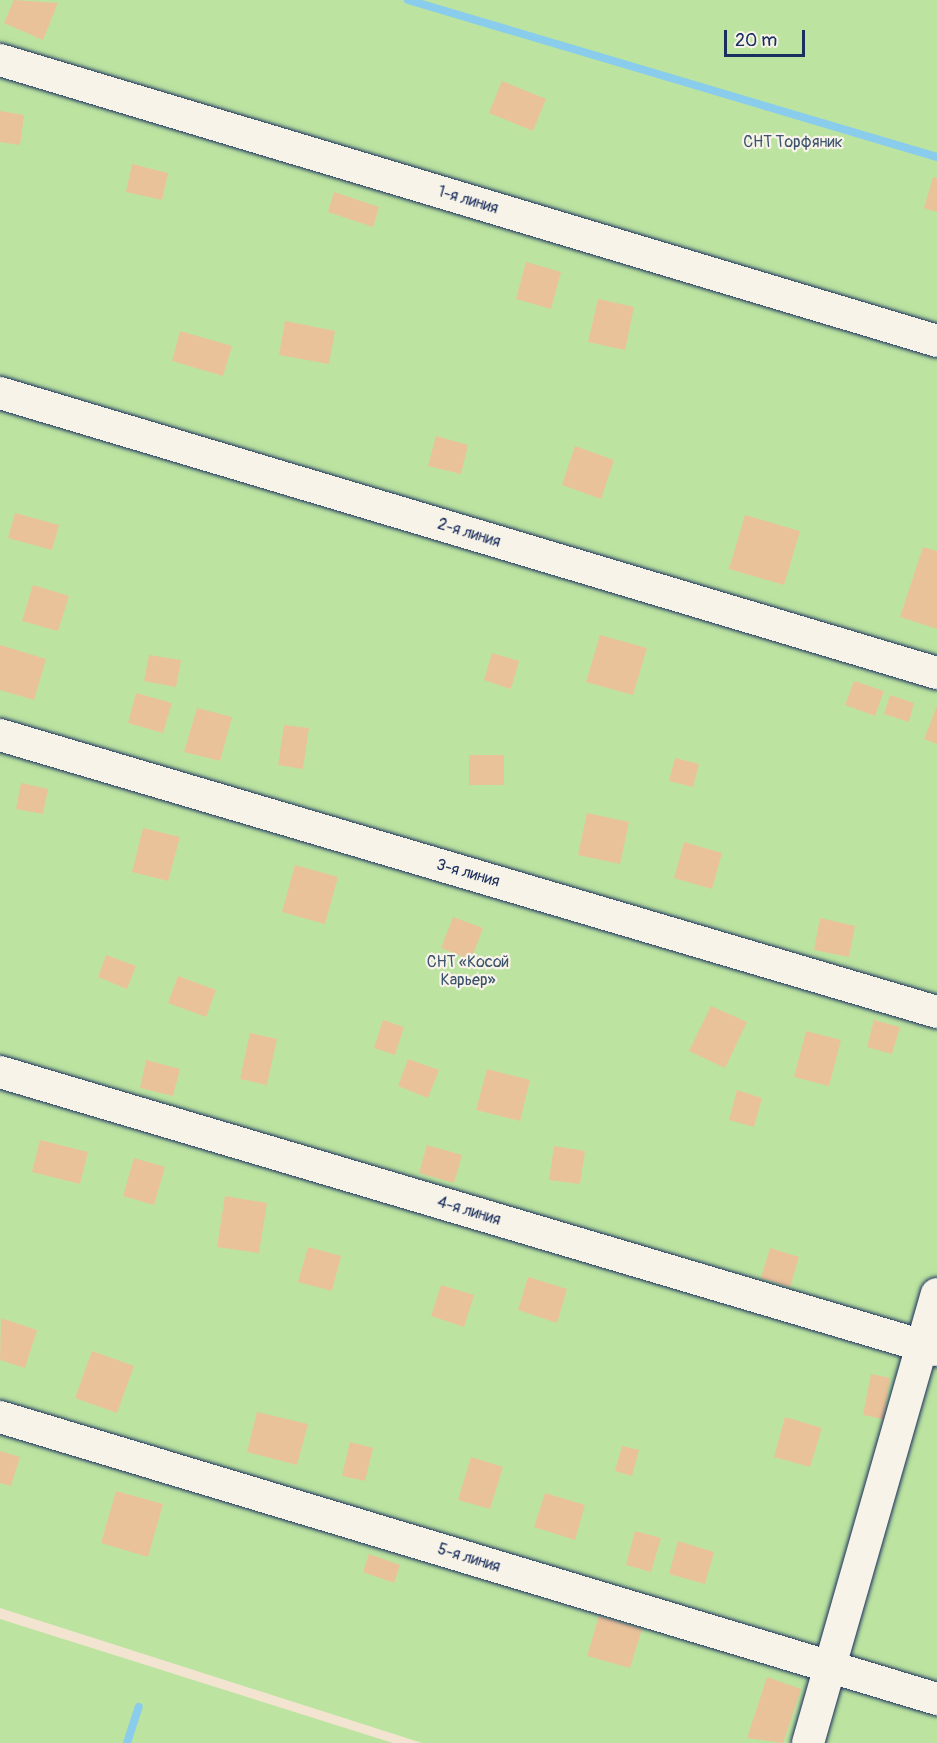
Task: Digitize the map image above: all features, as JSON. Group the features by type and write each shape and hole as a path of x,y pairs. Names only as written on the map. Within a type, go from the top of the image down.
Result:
{"street":[{"name":"1-я линия","path":"0,60 937,341"},
{"name":"2-я линия","path":"0,393 937,673"},
{"name":"3-я линия","path":"0,735 937,1012"},
{"name":"4-я линия","path":"0,1072 930,1348"},
{"path":"808,1743 930,1348 937,1294"},
{"name":"5-я линия","path":"0,1417 937,1699"}],"green space":[{"name":"СНТ «Косой Карьер»","path":"0,0 937,0 937,1743 422,1743 0,1608"},
{"path":"0,1619 393,1743 0,1743"}],"building":[{"path":"14,0 58,3 43,40 4,23"},
{"path":"502,81 546,99 533,131 489,113"},
{"path":"0,111 24,115 20,145 0,142"},
{"path":"132,164 168,173 162,200 126,192"},
{"path":"933,177 937,178 937,212 924,208"},
{"path":"334,192 379,207 373,227 328,212"},
{"path":"526,262 561,272 551,309 516,299"},
{"path":"598,299 634,307 625,350 588,342"},
{"path":"285,321 335,331 329,364 279,355"},
{"path":"180,331 232,346 223,376 172,361"},
{"path":"436,436 468,445 461,474 428,466"},
{"path":"575,446 614,460 601,499 562,485"},
{"path":"15,513 59,525 52,550 8,538"},
{"path":"745,515 800,531 784,585 729,569"},
{"path":"923,547 937,551 937,629 900,617"},
{"path":"33,585 69,596 58,631 22,621"},
{"path":"600,635 647,648 633,695 586,682"},
{"path":"0,645 46,659 34,700 0,690"},
{"path":"492,653 519,661 511,689 484,680"},
{"path":"149,655 181,660 176,687 144,681"},
{"path":"854,681 884,691 875,716 845,705"},
{"path":"136,693 172,703 163,733 128,723"},
{"path":"890,695 914,703 909,722 884,714"},
{"path":"937,706 937,744 924,739"},
{"path":"197,708 232,717 220,761 184,752"},
{"path":"284,725 309,728 303,769 278,765"},
{"path":"469,755 504,755 504,785 469,785"},
{"path":"675,758 699,764 693,787 669,781"},
{"path":"21,783 48,789 43,814 16,809"},
{"path":"587,813 629,822 620,864 578,855"},
{"path":"143,828 180,837 168,881 132,872"},
{"path":"684,842 722,853 712,889 674,878"},
{"path":"295,865 338,877 325,924 282,912"},
{"path":"453,917 483,928 471,960 441,948"},
{"path":"820,918 855,926 849,957 814,950"},
{"path":"106,955 136,966 127,989 98,977"},
{"path":"178,976 216,990 206,1017 168,1003"},
{"path":"711,1006 747,1022 725,1068 689,1051"},
{"path":"383,1020 404,1027 395,1055 374,1048"},
{"path":"874,1020 900,1027 892,1054 867,1047"},
{"path":"806,1031 841,1040 829,1086 794,1077"},
{"path":"250,1033 277,1039 267,1085 240,1079"},
{"path":"408,1059 439,1070 428,1098 398,1086"},
{"path":"146,1060 180,1069 173,1096 140,1088"},
{"path":"487,1069 530,1080 520,1121 476,1110"},
{"path":"737,1090 762,1098 754,1127 729,1120"},
{"path":"40,1140 88,1152 80,1184 32,1172"},
{"path":"427,1145 462,1155 454,1183 419,1173"},
{"path":"554,1146 585,1151 580,1184 549,1180"},
{"path":"134,1158 165,1167 154,1205 123,1196"},
{"path":"225,1196 267,1203 259,1253 217,1247"},
{"path":"308,1247 341,1256 332,1291 298,1282"},
{"path":"770,1248 799,1257 790,1287 761,1278"},
{"path":"528,1277 567,1289 557,1323 518,1310"},
{"path":"441,1285 474,1295 464,1327 431,1316"},
{"path":"1,1318 37,1330 25,1368 0,1360"},
{"path":"92,1351 134,1366 117,1413 75,1398"},
{"path":"871,1374 890,1378 883,1419 863,1415"},
{"path":"257,1412 308,1424 297,1465 247,1452"},
{"path":"785,1417 822,1428 810,1467 774,1457"},
{"path":"350,1442 373,1448 365,1481 342,1476"},
{"path":"622,1446 639,1450 632,1476 615,1471"},
{"path":"0,1451 20,1457 11,1486 0,1483"},
{"path":"471,1457 503,1467 490,1509 458,1500"},
{"path":"116,1491 163,1504 148,1557 101,1543"},
{"path":"545,1493 585,1505 575,1540 534,1527"},
{"path":"635,1531 661,1538 651,1572 626,1565"},
{"path":"678,1541 714,1552 705,1584 669,1574"},
{"path":"369,1554 400,1565 394,1583 363,1572"},
{"path":"599,1616 642,1629 630,1668 587,1656"},
{"path":"767,1677 801,1689 783,1743 747,1738"}],"waterway":[{"path":"408,0 937,157"},
{"path":"127,1743 139,1707"}],"park label":[{"name":"СНТ Торфяник","path":"793,142"}]}
